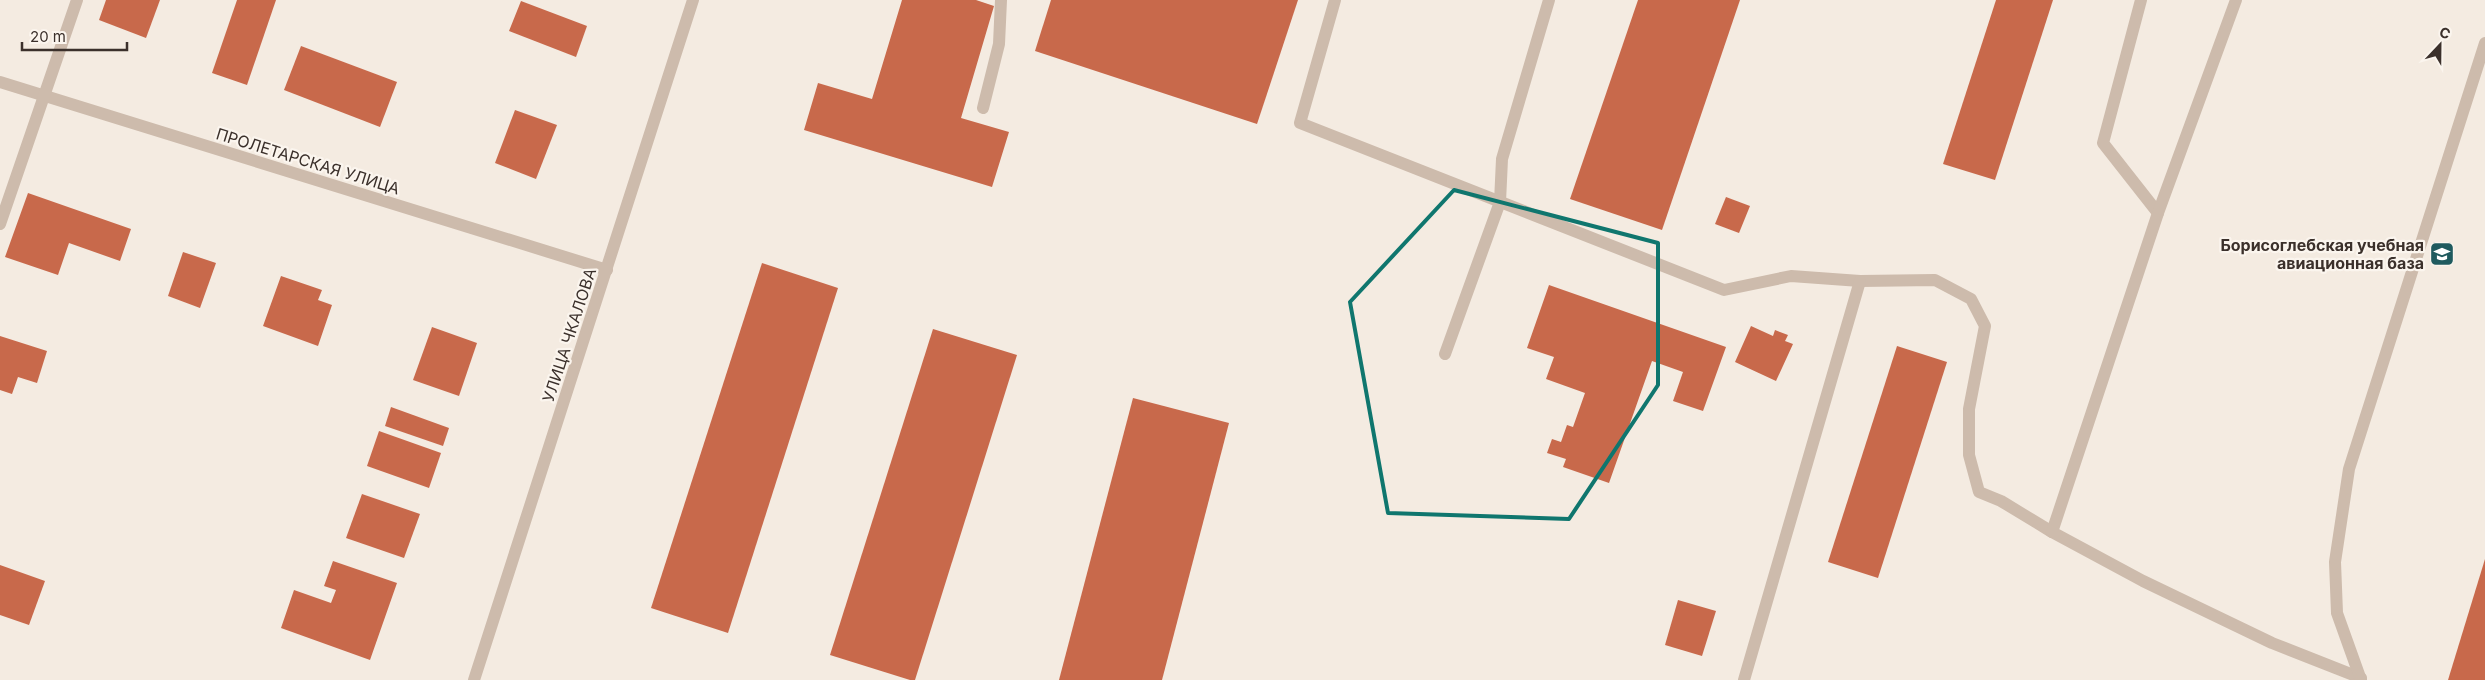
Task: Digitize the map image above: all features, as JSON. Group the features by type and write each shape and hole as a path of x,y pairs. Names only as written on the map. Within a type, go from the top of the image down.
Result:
{"street":[{"path":"0,224 77,0"},
{"name":"УЛИЦА ЧКАЛОВА","path":"474,680 692,0"},
{"path":"983,108 999,44 1001,0"},
{"path":"1335,0 1300,123 1724,290 1791,276 1860,281 1935,280 1971,299 1985,326 1970,409 1970,455 1979,492 2001,501 2052,532 2144,581 2272,643 2361,679"},
{"path":"1445,354 1500,202 1502,159 1549,0"},
{"path":"2141,0 2103,143 2158,213"},
{"path":"2052,532 2158,213 2236,0"},
{"path":"2361,679 2337,613 2334,562 2349,468 2485,44"},
{"name":"ПРОЛЕТАРСКАЯ УЛИЦА","path":"0,82 44,98 607,270"},
{"path":"1744,680 1860,281"}],"highlighted area":[{"path":"1454,190 1658,243 1658,385 1569,519 1388,513 1350,302"}],"building":[{"path":"106,0 160,0 146,38 99,20"},
{"path":"237,0 276,0 247,85 212,73"},
{"path":"902,0 976,0 994,6 961,118 1009,132 992,187 804,130 818,83 872,99"},
{"path":"1051,0 1298,0 1257,124 1035,51"},
{"path":"1638,0 1740,0 1662,230 1570,199"},
{"path":"1996,0 2053,0 1995,180 1943,164"},
{"path":"521,1 587,26 576,57 509,31"},
{"path":"301,46 397,82 380,127 284,90"},
{"path":"515,110 557,125 536,179 495,163"},
{"path":"28,193 131,229 120,261 69,243 58,275 5,257"},
{"path":"1726,197 1750,206 1739,233 1715,224"},
{"path":"183,252 216,263 200,308 168,296"},
{"path":"762,263 838,288 728,633 651,608"},
{"path":"281,276 322,290 318,300 332,305 318,346 263,326"},
{"path":"1549,285 1726,347 1703,411 1673,401 1683,372 1652,361 1609,483 1563,467 1566,459 1547,453 1552,439 1561,442 1567,425 1573,427 1585,393 1546,379 1554,357 1527,348"},
{"path":"1751,326 1773,336 1775,330 1788,335 1785,341 1793,344 1776,381 1735,362"},
{"path":"432,327 477,343 459,396 413,380"},
{"path":"933,329 1017,355 915,680 910,680 830,655"},
{"path":"0,336 47,351 37,383 18,377 12,394 0,390"},
{"path":"1897,346 1947,362 1878,578 1828,562"},
{"path":"1133,398 1229,423 1162,680 1059,680"},
{"path":"391,407 449,428 443,446 385,426"},
{"path":"379,431 441,453 429,488 367,466"},
{"path":"362,494 420,514 404,558 346,538"},
{"path":"2485,559 2485,680 2448,680"},
{"path":"333,561 397,583 370,660 281,628 294,590 331,603 336,590 324,586"},
{"path":"0,565 45,581 29,625 0,615"},
{"path":"1678,600 1716,611 1702,656 1665,645"}],"place":[{"name":"Борисоглебская учебная авиационная база","path":"2442,254"}]}
